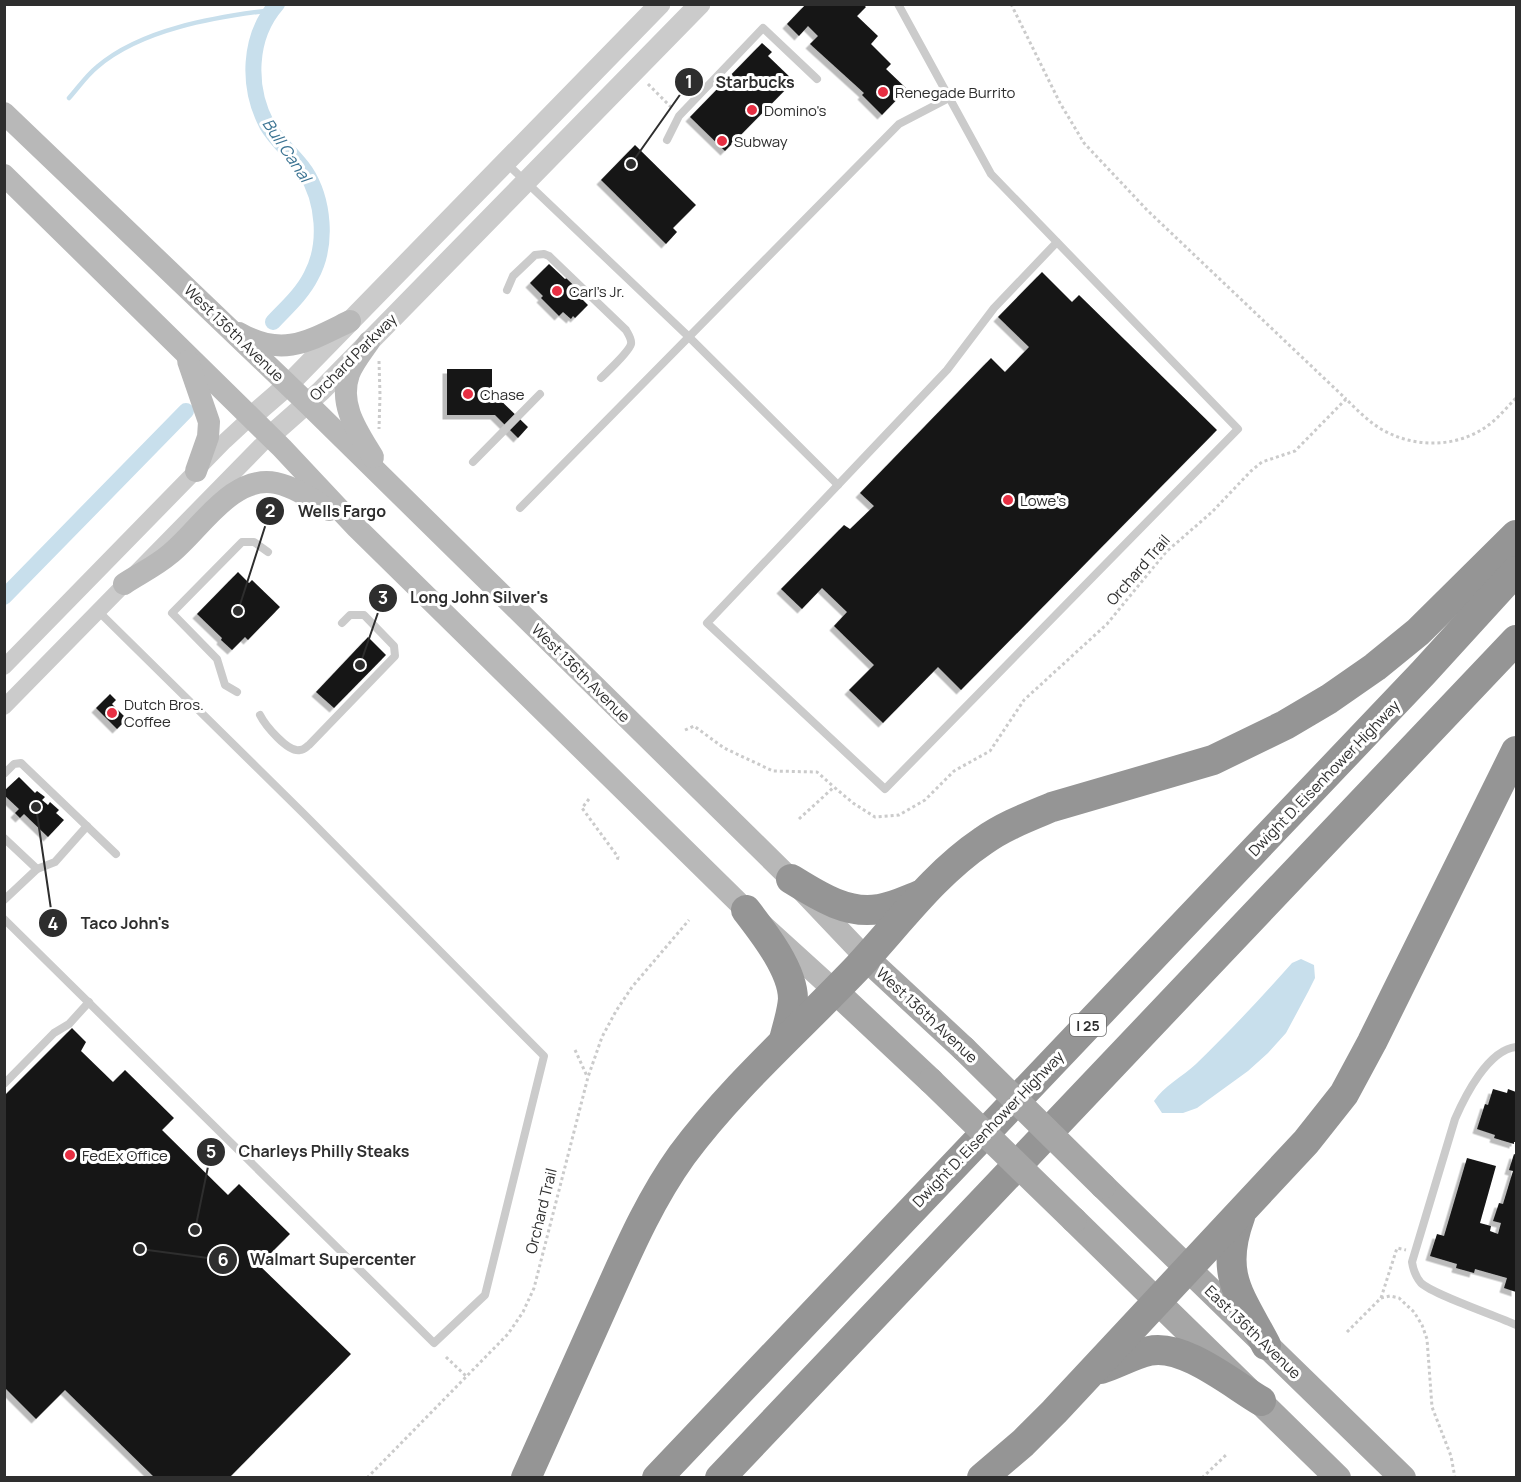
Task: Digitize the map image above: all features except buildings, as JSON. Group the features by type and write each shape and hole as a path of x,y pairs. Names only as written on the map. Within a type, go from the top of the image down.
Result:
{"highway":[{"path":"526,1478 637,1231 659,1190 682,1155 784,1040 835,991 961,857 1002,829 1052,807 1213,760 1329,699 1375,667 1418,632 1516,535"},
{"name":"Dwight D. Eisenhower Highway","path":"657,1478 1424,673 1516,571"},
{"path":"684,1478 1516,598"},
{"path":"720,1478 1516,640"},
{"path":"743,1478 1516,665"},
{"path":"982,1478 1031,1435 1158,1302 1306,1142 1344,1094 1516,751"},
{"path":"791,879 829,901 858,909 879,909 926,893"},
{"path":"746,910 777,955 789,983 793,1000 784,1040"},
{"path":"1241,1212 1230,1250 1231,1272 1242,1301 1266,1345"},
{"path":"1092,1372 1149,1351 1172,1351 1189,1356 1261,1401"}],"main road":[{"name":"West 136th Avenue","path":"4,113 307,403 791,879 866,958 964,1049 1103,1186"},
{"path":"4,175 251,417 357,528 746,910 931,1080 1338,1478"},
{"path":"225,326 249,339 288,346 308,341 350,321"},
{"path":"373,346 348,375 346,402 352,422 394,488"},
{"path":"182,349 193,370 209,422 208,437 196,471"},
{"path":"124,584 170,555 233,493 247,485 275,483 286,486 306,495 357,528"},
{"name":"East 136th Avenue","path":"1103,1186 1403,1478"}],"street":[{"name":"Orchard Parkway","path":"4,666 196,471 251,417 288,385 660,4"},
{"name":"Orchard Parkway","path":"4,707 270,436 373,346 524,181 700,4"}],"lane":[{"path":"898,4 991,174 1239,429 885,789 707,623 947,370 994,308 1057,242"},
{"path":"667,140 680,116 763,28 817,79"},
{"path":"520,508 899,124 949,98"},
{"path":"504,162 689,337 838,485"},
{"path":"507,290 513,276 535,255 549,256 630,336 631,343 628,349 601,378"},
{"path":"473,462 540,394"},
{"path":"237,692 225,685 217,659 172,614 242,542 254,542 268,552"},
{"path":"4,919 434,1343 485,1295 544,1056 98,611"},
{"path":"260,715 284,743 293,749 300,750 309,746 395,656 394,646 364,615 350,615 342,623"},
{"path":"4,774 14,764 21,763 116,854"},
{"path":"4,900 37,869 55,862 87,826"},
{"path":"4,838 37,869"},
{"path":"4,1083 54,1033 69,1024 89,1002"},
{"path":"1516,1047 1498,1053 1488,1064 1462,1104 1455,1119 1412,1262 1414,1271 1422,1283 1438,1292 1516,1324"}],"path":[{"path":"1011,4 1060,103 1084,143 1147,210 1366,418 1388,433 1412,442 1446,443 1477,432 1490,424 1516,398"},
{"path":"648,84 675,111"},
{"path":"373,346 380,395 378,437"},
{"name":"Orchard Trail","path":"685,730 694,726 724,748 773,771 817,772 853,803 875,817 899,815 926,800 954,771 990,752 1024,700 1107,624 1166,552 1212,512 1251,471 1262,462 1295,451 1346,399"},
{"path":"799,819 834,787"},
{"path":"589,799 582,808 618,857 617,861"},
{"name":"Orchard Trail","path":"367,1478 508,1334 524,1312 534,1288 588,1077 602,1037 632,987 689,920"},
{"path":"575,1050 588,1077"},
{"path":"1347,1332 1381,1298 1397,1248 1414,1253"},
{"path":"1381,1298 1390,1296 1399,1298 1407,1304 1422,1325 1427,1339 1432,1407 1451,1456 1455,1478"},
{"path":"446,1357 466,1376"},
{"path":"1202,1478 1227,1454"}],"water":[{"path":"1301,959 1314,965 1315,978 1286,1033 1268,1053 1248,1071 1197,1108 1183,1113 1162,1113 1154,1101 1158,1096 1196,1064 1292,963"}],"waterway":[{"name":"Bull Canal","path":"273,322 307,283 316,264 322,237 320,209 311,183 301,165 267,125 256,95 254,79 256,47 260,31 277,4"},
{"path":"69,98 97,67 135,43 203,21 272,10"},
{"name":"Bull Canal","path":"4,597 186,411"}],"place":[{"name":"Renegade Burrito","path":"883,92"},
{"name":"Domino's","path":"752,110"},
{"name":"Subway","path":"722,141"},
{"name":"Starbucks","path":"631,164"},
{"name":"Carl's Jr.","path":"557,291"},
{"name":"Chase","path":"468,394"},
{"name":"Lowe's","path":"1008,500"},
{"name":"Wells Fargo","path":"238,611"},
{"name":"Long John Silver's","path":"360,665"},
{"name":"Dutch Bros. Coffee","path":"112,713"},
{"name":"Taco John's","path":"36,807"},
{"name":"FedEx Office","path":"70,1155"},
{"name":"Charleys Philly Steaks","path":"195,1230"},
{"name":"Walmart Supercenter","path":"140,1249"}]}
